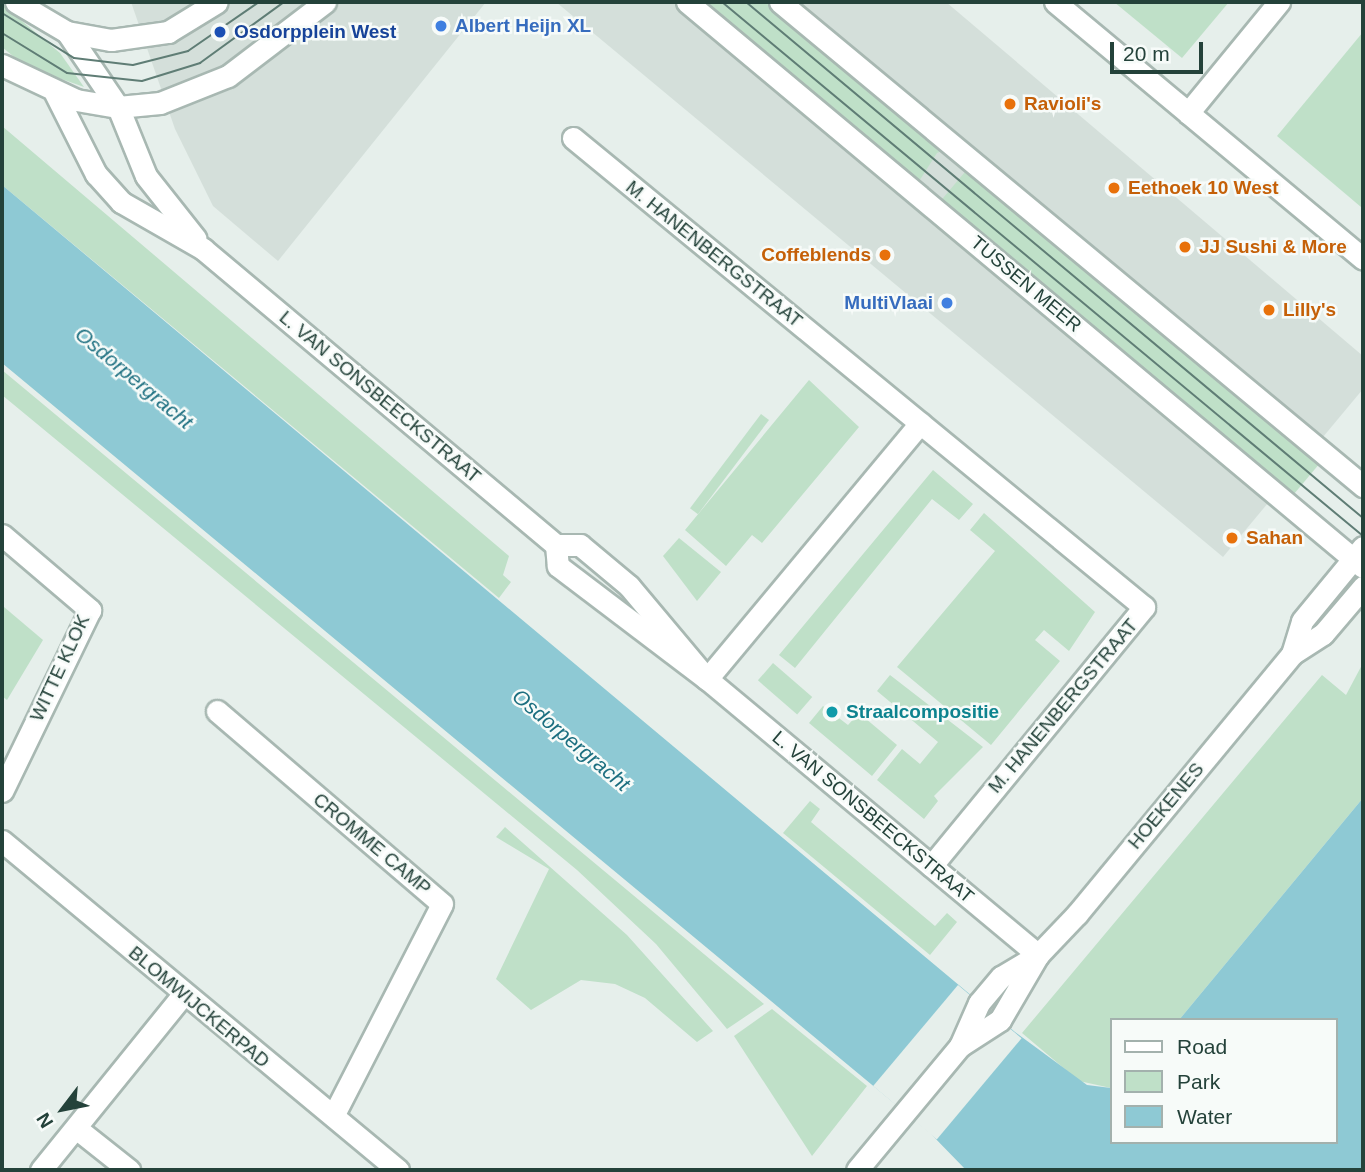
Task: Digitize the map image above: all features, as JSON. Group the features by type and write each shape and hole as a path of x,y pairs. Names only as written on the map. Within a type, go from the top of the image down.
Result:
{"street":[{"path":"16,2 66,32 111,40 153,36 181,27 217,2"},
{"path":"2,65 55,93 118,107 160,103 211,85 325,2"},
{"name":"TUSSEN MEER","path":"687,2 1360,557"},
{"path":"780,2 1363,486"},
{"path":"1055,2 1363,259"},
{"path":"1188,113 1279,2"},
{"name":"L. VAN SONSBEECKSTRAAT","path":"66,32 118,107 146,176 203,249"},
{"name":"L. VAN SONSBEECKSTRAAT","path":"55,93 96,174 121,202 203,249 556,545 580,545 629,586 708,679"},
{"name":"M. HANENBERGSTRAAT","path":"573,138 1144,607 931,866"},
{"path":"708,679 920,423"},
{"name":"WITTE KLOK","path":"2,535 90,611 2,791"},
{"name":"L. VAN SONSBEECKSTRAAT","path":"556,545 558,566 708,679 1038,955"},
{"name":"HOEKENES","path":"1292,654 1302,621 1360,557"},
{"name":"HOEKENES","path":"960,1046 1000,1020 1038,955 1292,654 1323,634 1363,587"},
{"name":"CROMME CAMP","path":"216,711 442,904 333,1116"},
{"name":"BLOMWIJCKERPAD","path":"2,841 182,996 398,1170"},
{"name":"HOEKENES","path":"857,1170 960,1046 979,1003 1001,977 1038,955"},
{"path":"41,1170 182,996"},
{"path":"76,1128 129,1170"}],"shaded area":[{"path":"131,2 486,2 278,261 213,206 175,129"},
{"path":"556,2 946,2 1363,356 1363,389 1223,557"}],"green space":[{"path":"703,2 765,2 949,148 937,153 916,186"},
{"path":"1114,2 1229,2 1182,58"},
{"path":"3,5 60,53 84,87 25,66 2,47"},
{"path":"1363,32 1363,205 1361,207 1277,136"},
{"path":"2,126 509,556 503,575 511,582 499,598 2,185"},
{"path":"970,166 1320,463 1294,494 938,204"},
{"path":"2,370 764,1004 727,1029 656,944 577,870 2,395"},
{"path":"809,380 859,427 762,543 752,535 726,566 685,530"},
{"path":"761,414 769,420 698,514 690,508"},
{"path":"933,470 973,504 959,520 932,499 795,668 779,655"},
{"path":"984,513 1095,612 1069,651 1044,630 1035,640 1060,661 991,745 897,667 995,551 970,530"},
{"path":"679,538 721,572 697,601 663,556"},
{"path":"4,607 43,640 7,700 2,696"},
{"path":"773,663 812,697 797,714 758,680"},
{"path":"1363,663 1363,798 1181,1018 1110,1018 1110,1088 1079,1081 1022,1033 1322,675 1346,695"},
{"path":"890,675 983,747 934,796 938,801 924,819 877,780 902,749 920,764 938,742 877,691"},
{"path":"823,706 848,725 859,713 897,745 872,776 809,723"},
{"path":"810,801 820,809 811,822 935,926 947,913 957,922 930,955 783,833"},
{"path":"505,827 627,935 713,1031 697,1042 645,998 615,984 581,980 531,1010 496,979 549,869 496,837"},
{"path":"772,1009 867,1086 812,1156 734,1036"}],"water":[{"name":"Osdorpergracht","path":"2,185 1015,1032 1087,1085 1110,1088 1110,1144 1337,1144 1337,1018 1181,1018 1363,798 1363,1170 966,1170 930,1133 2,363"}],"pier":[{"path":"958,985 1022,1038 937,1139 873,1086"}],"tram line":[{"path":"2,13 74,58 133,65 188,51 259,2"},
{"path":"2,33 67,73 142,81 200,63 284,2"},
{"path":"722,2 1363,536"},
{"path":"746,2 1363,518"}],"place":[{"name":"Albert Heijn XL","path":"441,26"},
{"name":"Osdorpplein West","path":"220,32"},
{"name":"Ravioli's","path":"1010,104"},
{"name":"Eethoek 10 West","path":"1114,188"},
{"name":"JJ Sushi & More","path":"1185,247"},
{"name":"Coffeblends","path":"885,255"},
{"name":"MultiVlaai","path":"947,303"},
{"name":"Lilly's","path":"1269,310"},
{"name":"Sahan","path":"1232,538"},
{"name":"Straalcompositie","path":"832,712"}]}
